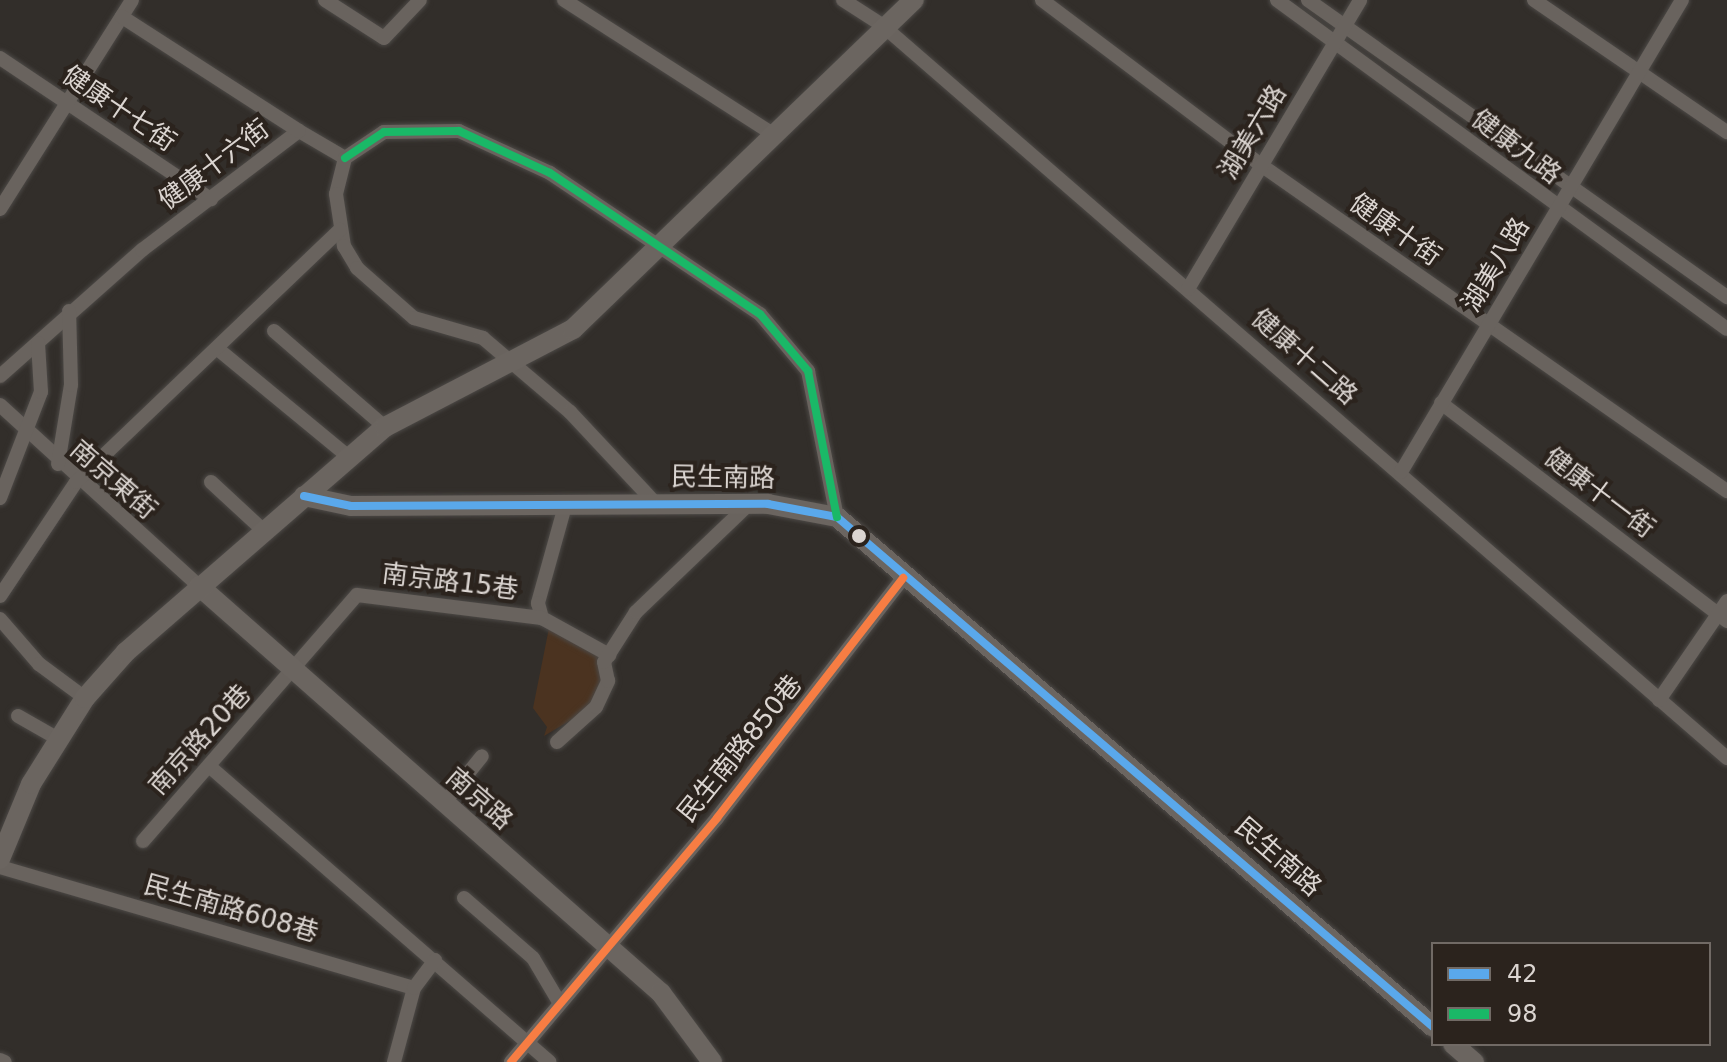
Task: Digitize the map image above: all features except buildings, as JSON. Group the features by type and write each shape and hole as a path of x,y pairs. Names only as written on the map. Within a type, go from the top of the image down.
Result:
{"main road":[{"path":"0,859 31,784 85,698 199,586 385,427 573,329 882,25 914,0"},
{"name":"民生南路","path":"304,496 351,506 749,504 837,517 903,578 1431,1025"},
{"name":"南京路","path":"199,586 292,672 605,943 696,1031 712,1062"},
{"path":"1455,1046 1474,1062"}],"street":[{"path":"0,209 132,0"},
{"path":"325,0 384,38 420,0"},
{"path":"564,0 771,133"},
{"name":"健康十二路","path":"843,0 882,25 1401,472 1727,758"},
{"name":"健康十街","path":"1042,0 1261,165 1727,491"},
{"name":"健康九路","path":"1277,0 1558,209 1727,329"},
{"path":"1308,0 1727,297"},
{"name":"湖美六路","path":"1188,289 1360,0"},
{"path":"1534,0 1727,132"},
{"name":"湖美八路","path":"1401,472 1682,0"},
{"name":"健康十六街","path":"0,376 69,311 299,131 122,17"},
{"name":"健康十七街","path":"0,58 211,199"},
{"path":"299,131 345,158"},
{"path":"656,504 570,412 508,364 483,338 414,318 382,295 357,268 340,230 336,194 345,158 384,132 459,131 550,173 760,314 808,371 837,517"},
{"path":"0,596 76,482 219,350 340,230"},
{"path":"58,464 71,385 69,311"},
{"path":"274,331 385,427"},
{"path":"0,498 41,392 38,343"},
{"path":"219,350 349,457"},
{"name":"健康十一街","path":"1441,403 1722,617"},
{"name":"南京東街","path":"0,405 25,434 76,482 199,586"},
{"path":"211,482 264,531"},
{"path":"557,742 596,707 609,655 636,612 749,504"},
{"name":"南京路15巷","path":"542,618 538,603 565,506"},
{"name":"民生南路850巷","path":"511,1062 605,943 717,818 903,578"},
{"name":"南京路15巷","path":"292,672 357,595 542,618 609,655"},
{"path":"1659,700 1722,617 1727,601"},
{"path":"0,619 39,664 85,698"},
{"name":"南京路20巷","path":"143,841 292,672"},
{"path":"18,716 60,740"},
{"path":"444,803 482,756"},
{"path":"209,766 549,1062"},
{"name":"民生南路608巷","path":"0,867 414,988"},
{"path":"464,898 533,958 559,1002"},
{"path":"394,1062 414,988 435,960"}],"shaded area":[{"path":"549,628 601,656 604,680 593,707 544,736 547,727 533,708"}],"transit line":[{"name":"98","path":"345,158 384,132 459,131 550,173 760,314 808,371 837,517"},
{"name":"42","path":"304,496 351,506 768,504 837,517 1431,1025"},
{"path":"511,1062 717,818 903,578"}]}
